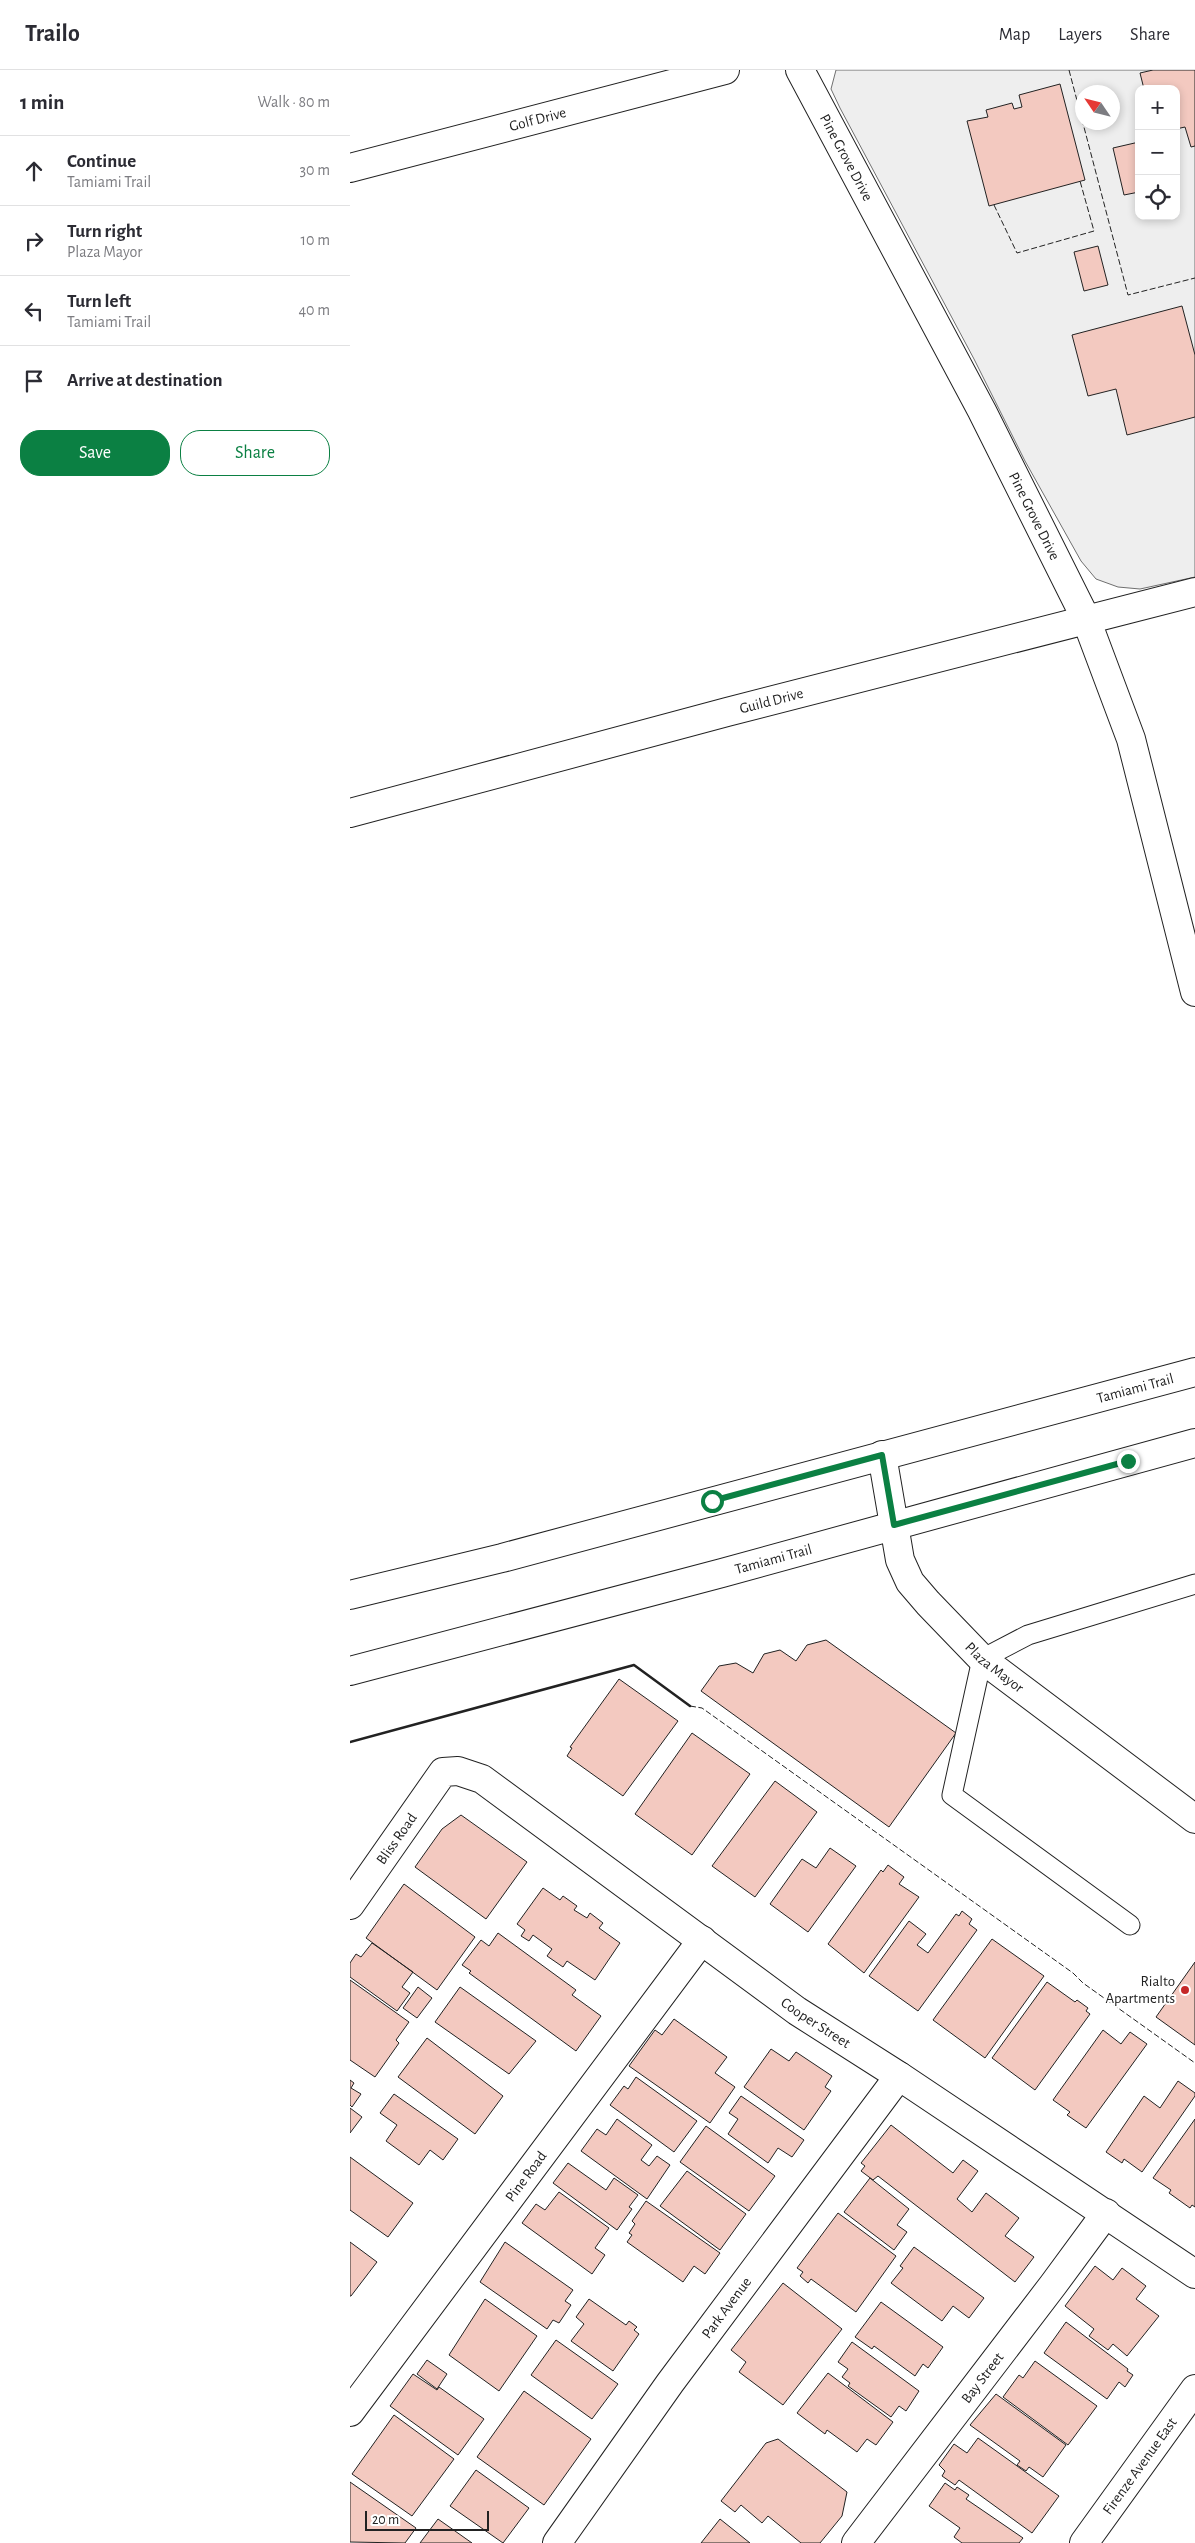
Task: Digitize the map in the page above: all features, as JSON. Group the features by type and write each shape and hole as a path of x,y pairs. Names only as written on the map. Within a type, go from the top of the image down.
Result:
{"street":[{"name":"Golf Drive","path":"350,168 725,70"},
{"name":"Pine Grove Drive","path":"800,70 982,411 1086,619 1131,739 1195,992"},
{"name":"Guild Drive","path":"350,813 1195,592"},
{"name":"Tamiami Trail","path":"350,1595 502,1558 1195,1372"},
{"name":"Tamiami Trail","path":"350,1671 1195,1443"},
{"name":"Plaza Mayor","path":"882,1455 900,1560 910,1582 982,1659 1195,1819"},
{"name":"Cooper Street","path":"443,1772 458,1771 482,1779 500,1790 797,2011 900,2076 1195,2274"},
{"name":"Bliss Road","path":"350,1905 443,1772"},
{"name":"Pine Road","path":"350,2412 702,1940"},
{"name":"Park Avenue","path":"557,2543 670,2383 900,2076"},
{"name":"Bay Street","path":"856,2543 1106,2213"},
{"name":"Firenze Avenue East","path":"1084,2543 1195,2389"}],"lane":[{"path":"1130,1925 952,1795 982,1659 1028,1635 1195,1584"}],"shaded area":[{"path":"836,70 1195,70 1195,577 1140,589 1118,587 1096,579 1081,561 1025,461 974,359 831,89"}],"building":[{"path":"1153,70 1195,70 1195,146 1191,147 1185,127 1180,128 1180,85 1143,85 1140,73"},
{"path":"1060,84 1085,180 989,206 967,121 988,117 986,110 1012,103 1014,109 1022,107 1019,95"},
{"path":"1135,143 1135,193 1124,195 1113,148"},
{"path":"1098,246 1108,285 1084,291 1074,252"},
{"path":"1182,306 1195,355 1195,417 1127,435 1116,389 1088,396 1072,335"},
{"path":"826,1640 956,1733 889,1827 701,1691 719,1666 736,1663 753,1673 764,1654 780,1650 796,1661 807,1645"},
{"path":"619,1679 678,1721 623,1796 567,1756 572,1748 570,1747"},
{"path":"692,1733 750,1774 692,1855 635,1814"},
{"path":"775,1781 817,1812 755,1897 712,1866"},
{"path":"461,1815 527,1862 486,1919 415,1867 442,1829"},
{"path":"830,1848 856,1866 808,1932 770,1904 802,1859 816,1868"},
{"path":"888,1865 904,1877 899,1884 919,1897 864,1973 828,1944 881,1870 883,1872"},
{"path":"404,1884 475,1937 437,1990 366,1938"},
{"path":"543,1888 560,1900 563,1896 577,1906 574,1910 587,1918 590,1913 603,1923 599,1928 620,1943 595,1980 567,1961 563,1967 547,1956 552,1949 533,1935 529,1941 521,1936 525,1930 517,1924"},
{"path":"962,1911 972,1919 969,1924 977,1930 918,2011 869,1976 909,1921 926,1934 917,1945 928,1953 956,1914 959,1916"},
{"path":"498,1933 576,1990 572,1995 601,2016 576,2051 469,1973 471,1971 462,1965 481,1940 489,1946"},
{"path":"992,1939 1044,1976 985,2058 933,2020"},
{"path":"372,1943 413,1972 402,1987 410,1993 397,2011 350,1977 350,1963 356,1954 361,1957"},
{"name":"Rialto Apartments","path":"1195,1962 1195,2045 1156,2017"},
{"path":"350,1980 409,2022 396,2040 399,2043 375,2077 350,2060"},
{"path":"1047,1982 1075,2002 1077,2000 1088,2008 1086,2011 1090,2014 1035,2090 992,2058"},
{"path":"418,1987 432,1998 417,2018 403,2008"},
{"path":"460,1987 536,2041 509,2074 435,2022"},
{"path":"674,2019 727,2057 715,2073 735,2087 710,2123 629,2066 655,2030 662,2035"},
{"path":"1103,2030 1121,2044 1130,2032 1147,2044 1086,2128 1067,2115 1070,2112 1053,2100"},
{"path":"427,2038 503,2096 475,2134 398,2077"},
{"path":"771,2049 789,2061 796,2052 832,2076 825,2087 831,2091 804,2130 744,2087"},
{"path":"636,2077 697,2121 674,2152 610,2105 624,2086 628,2089"},
{"path":"350,2080 354,2083 351,2088 361,2094 352,2107 350,2105"},
{"path":"1178,2081 1195,2093 1195,2096 1142,2172 1124,2159 1122,2163 1106,2152 1144,2096 1160,2108"},
{"path":"394,2094 458,2139 443,2160 430,2150 419,2165 386,2141 397,2125 380,2113"},
{"path":"741,2096 804,2140 792,2157 778,2148 768,2163 728,2134 738,2119 729,2113"},
{"path":"350,2108 362,2117 350,2133"},
{"path":"617,2119 652,2145 641,2160 649,2166 657,2156 670,2165 647,2199 581,2151 597,2129 606,2135"},
{"path":"1195,2119 1195,2207 1192,2205 1190,2208 1169,2193 1171,2190 1153,2178"},
{"path":"891,2125 953,2173 963,2160 978,2171 957,2199 972,2212 986,2193 1019,2218 1005,2236 1034,2257 1015,2282 878,2176 873,2180 861,2171 865,2166 861,2163"},
{"path":"706,2126 775,2176 749,2211 680,2162"},
{"path":"350,2157 413,2203 388,2237 350,2210"},
{"path":"568,2163 606,2190 614,2178 638,2195 629,2207 632,2209 617,2230 553,2183"},
{"path":"687,2171 746,2214 720,2250 660,2206"},
{"path":"870,2178 909,2209 897,2225 907,2232 894,2250 844,2212"},
{"path":"559,2192 609,2228 595,2248 605,2255 592,2274 522,2223 536,2204 545,2210"},
{"path":"646,2201 720,2253 705,2274 694,2266 683,2282 627,2242 632,2235 629,2233 635,2224 632,2221"},
{"path":"838,2213 896,2256 856,2312 811,2279 808,2283 800,2276 803,2272 797,2268"},
{"path":"350,2242 377,2262 351,2296 350,2296"},
{"path":"505,2242 573,2290 565,2301 571,2305 559,2323 553,2320 547,2329 480,2282"},
{"path":"914,2247 984,2298 969,2318 953,2306 942,2321 891,2283 903,2268 900,2266"},
{"path":"1095,2266 1113,2280 1122,2268 1146,2286 1136,2299 1159,2316 1127,2356 1113,2344 1108,2350 1089,2336 1094,2329 1065,2306"},
{"path":"783,2283 842,2329 783,2405 739,2372 746,2362 731,2350"},
{"path":"485,2299 537,2336 499,2391 449,2355"},
{"path":"589,2299 626,2325 629,2321 637,2327 634,2330 639,2334 613,2371 571,2341 584,2324 576,2317"},
{"path":"881,2302 943,2347 928,2368 923,2364 915,2376 874,2346 872,2349 855,2337"},
{"path":"1066,2322 1128,2369 1127,2371 1133,2375 1125,2387 1119,2382 1107,2399 1044,2353"},
{"path":"556,2340 618,2384 592,2419 531,2375"},
{"path":"852,2342 919,2391 906,2411 899,2406 891,2417 848,2386 850,2383 842,2377 848,2369 838,2362"},
{"path":"427,2360 447,2374 437,2389 417,2374"},
{"path":"1035,2361 1097,2406 1068,2445 1003,2397 1019,2375 1023,2378"},
{"path":"828,2373 893,2422 876,2445 867,2439 857,2452 827,2430 825,2434 797,2413"},
{"path":"413,2374 437,2390 439,2387 484,2419 458,2455 390,2406"},
{"path":"524,2391 591,2439 544,2505 477,2457"},
{"path":"996,2394 1066,2445 1043,2477 1029,2467 1026,2471 1017,2465 1020,2461 970,2425"},
{"path":"394,2415 454,2459 412,2516 352,2474"},
{"path":"978,2438 1059,2496 1032,2533 959,2480 955,2485 942,2476 945,2471 939,2465 954,2444 967,2453"},
{"path":"778,2439 847,2492 842,2516 820,2543 801,2543 768,2516 762,2523 741,2505 735,2512 721,2501 766,2443"},
{"path":"476,2470 529,2508 503,2543 450,2506"},
{"path":"350,2482 416,2528 405,2543 350,2542"},
{"path":"945,2483 955,2490 957,2487 969,2495 966,2499 1023,2538 1019,2543 962,2543 954,2537 960,2528 929,2506"},
{"path":"438,2519 472,2543 420,2543"},
{"path":"720,2519 750,2543 701,2543"}],"fence":[{"path":"1069,70 1128,295 1195,278"},
{"path":"994,205 1017,253 1094,231 1080,181"},
{"path":"690,1706 702,1708 1073,1973 1083,1983 1195,2063"}],"wall":[{"path":"350,1742 634,1665 690,1706"}],"place":[{"name":"Rialto Apartments","path":"1185,1990"}],"route":[{"path":"712,1501 882,1455 894,1525 1128,1461"}]}
